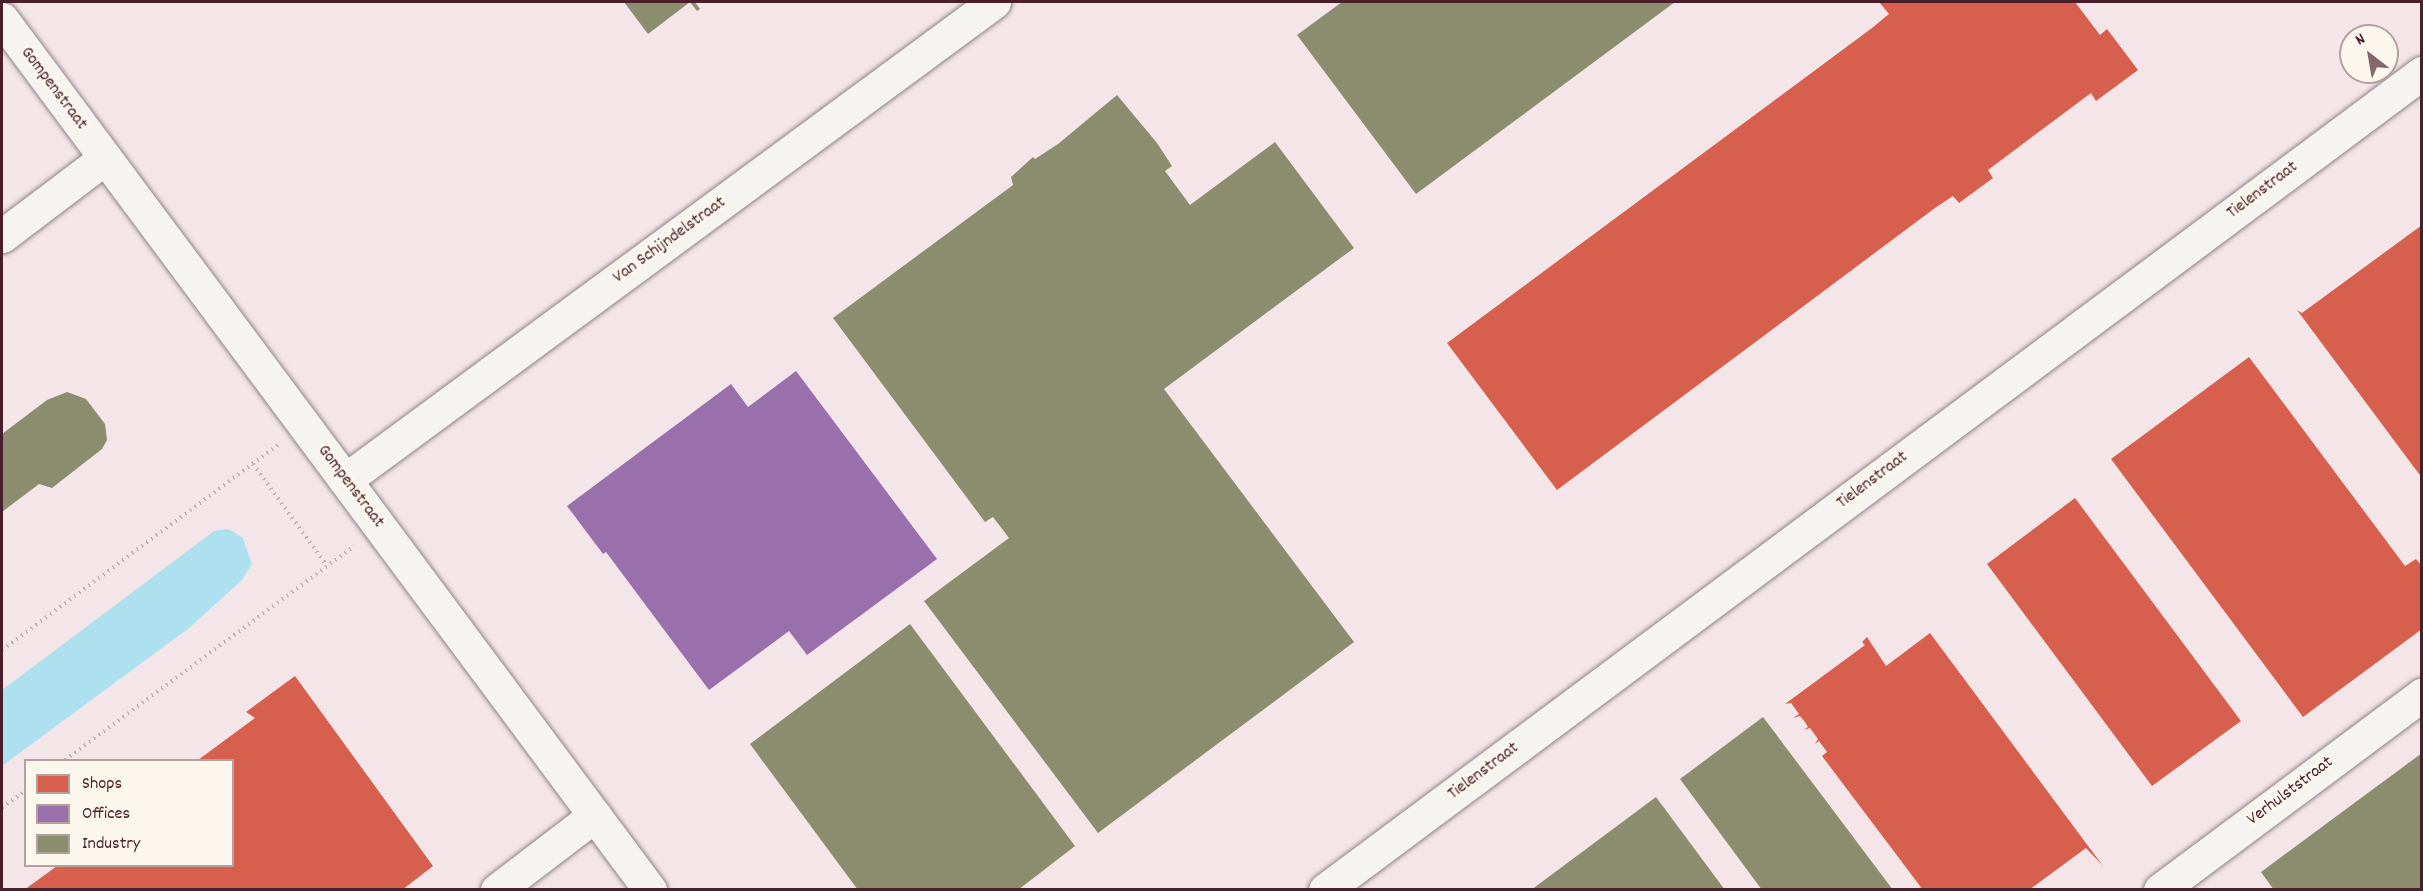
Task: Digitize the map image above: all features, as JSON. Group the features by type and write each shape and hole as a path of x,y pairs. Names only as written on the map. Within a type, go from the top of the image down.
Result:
{"street":[{"name":"Van Schijndelstraat","path":"345,480 994,2"},
{"name":"Gompenstraat","path":"2,19 650,890"},
{"name":"Tielenstraat","path":"1325,890 2416,89"},
{"path":"2,236 105,158"},
{"name":"Verhulststraat","path":"2160,890 2421,695"},
{"path":"497,890 595,815"}],"path":[{"path":"2,650 304,425"},
{"path":"253,464 327,566"},
{"path":"66,759 380,527"},
{"path":"2,808 24,792"}],"shaded area":[{"path":"2,2 2421,2 2421,889 2,889"}],"water":[{"path":"229,529 243,538 252,564 242,580 189,628 2,766 2,690 214,531"}],"building: Shops":[{"path":"1879,2 2075,2 2100,35 2107,29 2138,70 2096,101 2091,93 1988,170 1993,178 1959,203 1953,196 1935,208 1557,490 1447,343 1872,28 1889,14"},
{"path":"2422,225 2422,478 2297,310 2302,313"},
{"path":"2249,357 2405,566 2416,559 2422,566 2422,629 2303,717 2111,459"},
{"path":"2075,498 2241,721 2152,786 1987,564"},
{"path":"1930,633 2103,866 2086,848 2029,890 1923,890 1822,756 1827,752 1819,741 1815,744 1818,739 1810,728 1804,730 1808,727 1805,722 1800,716 1793,718 1799,714 1791,703 1785,704 1865,645 1862,642 1867,637 1886,666"},
{"path":"295,676 433,866 402,890 24,890 56,867 234,867 234,759 199,759 255,718 246,712"}],"building: Offices":[{"path":"796,371 937,559 807,655 789,631 709,690 606,552 603,554 567,506 731,384 748,407"}],"building: Industry":[{"path":"624,2 690,2 648,34"},
{"path":"690,2 695,2 700,9 697,11"},
{"path":"1342,2 1675,2 1416,194 1297,35"},
{"path":"1117,95 1157,143 1172,166 1165,171 1190,205 1275,142 1354,248 1164,389 1354,642 1098,833 924,601 1009,538 993,517 985,522 833,318 1013,185 1011,177 1033,157 1035,159 1058,144"},
{"path":"67,392 86,399 105,424 107,440 102,449 52,488 39,484 2,512 2,434 47,400"},
{"path":"910,624 1075,846 1018,890 858,890 750,744"},
{"path":"1763,717 1893,890 1762,890 1680,779"},
{"path":"2422,753 2422,890 2274,890 2261,872"},
{"path":"1656,797 1725,890 1531,890"}]}
